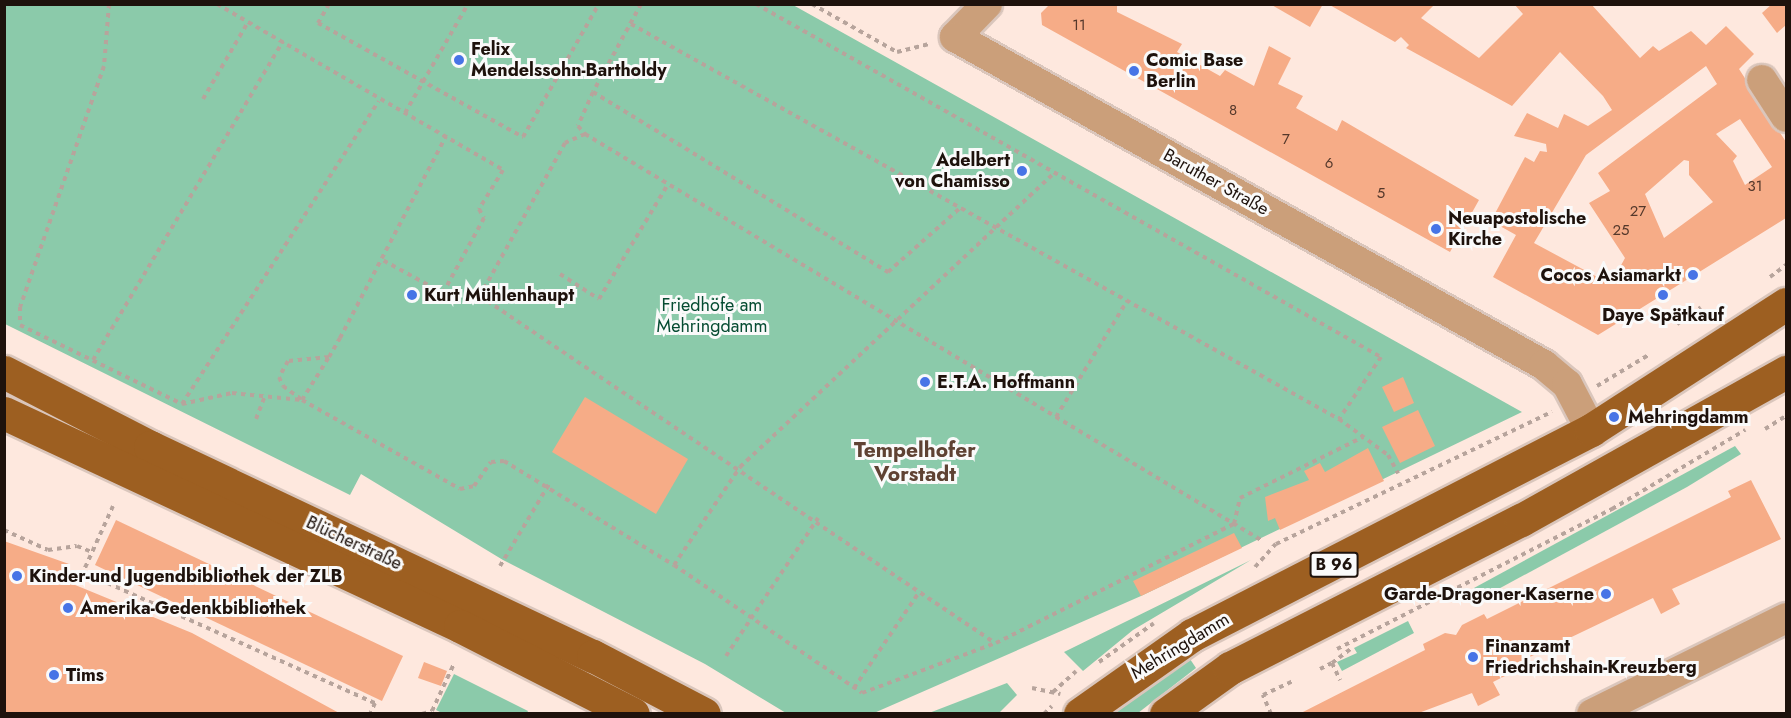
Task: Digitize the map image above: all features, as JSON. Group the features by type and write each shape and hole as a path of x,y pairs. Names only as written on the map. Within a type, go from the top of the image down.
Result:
{"main road":[{"name":"Mehringdamm","path":"1080,714 1192,635 1591,430 1786,304"},
{"name":"Blücherstraße","path":"4,372 150,447 593,656 704,714"},
{"name":"B 96","path":"1166,714 1230,668 1521,520 1786,372"},
{"name":"Blücherstraße","path":"4,413 460,626 633,714"}],"street":[{"path":"955,37 987,4"},
{"name":"Baruther Straße","path":"955,37 1544,365 1567,384 1591,430"},
{"path":"1762,80 1786,117"},
{"path":"1592,714 1786,618"}],"path":[{"path":"109,4 104,66 17,316 20,325 182,404 232,393 302,400"},
{"path":"217,4 283,41 379,101 405,113 503,170 479,209 484,218 443,293 381,259"},
{"path":"329,4 318,23 422,85 523,137 599,4"},
{"path":"405,113 468,4"},
{"path":"641,4 593,92 579,126 585,134 1261,540"},
{"path":"756,4 1052,174 1381,357 1339,419"},
{"path":"812,4 897,52 955,37"},
{"path":"203,99 248,22"},
{"path":"631,24 1339,419 1388,455 1398,473"},
{"path":"93,360 283,41"},
{"path":"593,92 888,272 960,208"},
{"path":"182,404 379,101"},
{"path":"585,134 565,143 480,296 818,518 996,643"},
{"path":"302,400 329,357 446,136"},
{"path":"674,565 740,466 1052,174"},
{"path":"560,273 599,299 668,184"},
{"path":"1056,417 1127,301"},
{"path":"1677,324 1701,307"},
{"path":"329,357 297,358 282,368 283,386 302,400 460,489 474,486 496,459 549,484 752,616 862,693 996,643 1234,524"},
{"path":"256,419 265,396"},
{"path":"1765,429 1786,416"},
{"path":"1234,524 1239,498 1363,437"},
{"path":"500,566 549,484"},
{"path":"113,506 82,572 375,703 370,714"},
{"path":"726,656 818,518"},
{"path":"4,530 48,550 77,546 92,552"},
{"path":"854,688 920,591"},
{"path":"1320,669 1352,648"},
{"path":"1332,663 1340,680"},
{"path":"422,714 432,711 453,666"},
{"path":"1032,688 1053,692 1076,671"},
{"path":"1271,714 1263,695 1295,680"}],"green space":[{"name":"Friedhöfe am Mehringdamm","path":"4,5 793,5 1522,412 1141,596 874,713 786,713 705,664 503,560 361,474 350,495 5,324"},
{"path":"1735,446 1741,454 1687,487 1480,599 1474,588"},
{"path":"1251,560 1133,630 1083,671 1064,652"},
{"path":"1408,621 1414,633 1342,671 1337,662 1357,653 1354,648"},
{"path":"1190,659 1196,668 1138,713 1115,713"},
{"path":"454,674 528,711 527,713 442,713 436,710"},
{"path":"1007,683 1017,695 999,713 929,713"}],"building":[{"path":"1050,4 1117,4 1117,12 1182,44 1177,52 1220,76 1225,70 1254,86 1269,46 1291,58 1278,84 1303,96 1296,108 1337,131 1342,120 1479,200 1450,252 1042,25 1041,13"},
{"path":"1270,4 1323,4 1310,27"},
{"path":"1328,4 1435,4 1421,18 1479,58 1523,14 1514,4 1591,4 1640,58 1653,46 1659,51 1691,31 1706,45 1726,26 1754,54 1739,69 1786,142 1786,218 1598,335 1493,277 1516,235 1491,221 1525,157 1534,162 1540,151 1547,152 1546,144 1514,136 1527,113 1558,128 1564,114 1588,126 1612,110 1603,96 1560,52 1512,106 1406,48 1409,45 1401,37 1395,42","holes":["1706,66 1717,84 1598,173 1610,191 1589,203 1625,258 1619,269 1601,279 1534,243 1586,155","1740,119 1772,167 1745,185 1733,161 1737,156 1716,134","1684,160 1689,161 1689,175 1713,202 1664,238 1645,194"]},
{"path":"1772,4 1786,4 1786,25 1777,33 1762,13"},
{"path":"1403,377 1414,403 1394,412 1382,387"},
{"path":"585,397 688,459 656,514 552,452"},
{"path":"1418,410 1435,446 1400,463 1382,427"},
{"path":"1368,448 1384,481 1280,530 1275,518 1268,521 1265,497 1309,480 1304,471 1320,463 1325,472"},
{"name":"Garde-Dragoner-Kaserne","path":"1751,480 1781,539 1672,589 1680,604 1661,614 1653,598 1509,667 1513,672 1493,682 1500,695 1478,706 1472,693 1416,714 1299,714 1425,650 1423,644 1445,633 1456,635 1462,625 1484,614 1487,619 1731,497 1728,491"},
{"path":"116,520 403,656 382,701 95,565"},
{"path":"1234,533 1242,548 1141,596 1133,581"},
{"name":"Amerika-Gedenkbibliothek","path":"4,541 69,564 63,580 192,633 341,714 4,714"},
{"path":"424,662 447,671 441,686 418,678"}],"place":[{"name":"Felix Mendelssohn-Bartholdy","path":"459,60"},
{"name":"Comic Base Berlin","path":"1134,71"},
{"name":"Adelbert von Chamisso","path":"1022,171"},
{"name":"Neuapostolische Kirche","path":"1436,229"},
{"name":"Cocos Asiamarkt","path":"1693,275"},
{"name":"Kurt Mühlenhaupt","path":"412,295"},
{"name":"Daye Spätkauf","path":"1663,295"},
{"name":"E.T.A. Hoffmann","path":"925,382"},
{"name":"Mehringdamm","path":"1614,417"},
{"name":"Kinder-und Jugendbibliothek der ZLB","path":"17,576"},
{"name":"Garde-Dragoner-Kaserne","path":"1606,594"},
{"name":"Amerika-Gedenkbibliothek","path":"68,608"},
{"name":"Finanzamt Friedrichshain-Kreuzberg","path":"1473,657"},
{"name":"Tims","path":"54,675"}],"district":[{"name":"Tempelhofer Vorstadt","path":"915,462"}]}
